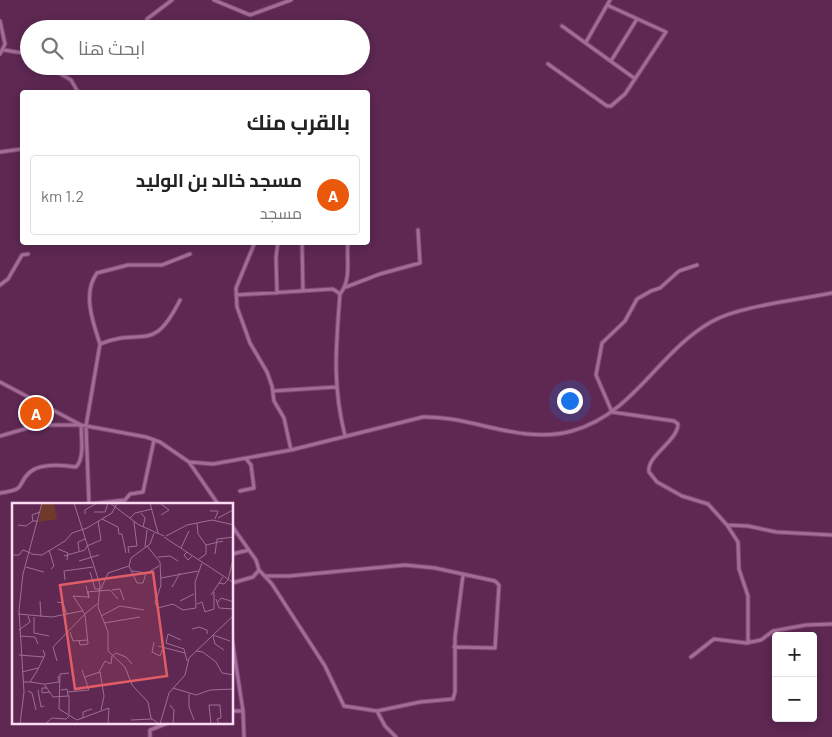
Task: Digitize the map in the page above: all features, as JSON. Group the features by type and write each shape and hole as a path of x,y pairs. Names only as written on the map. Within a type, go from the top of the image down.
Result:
{"street":[{"path":"147,19 172,0"},
{"path":"214,0 250,15 291,0"},
{"path":"586,42 610,0"},
{"path":"548,64 609,106 625,94 634,78 666,35 666,32 607,5"},
{"path":"611,61 638,19"},
{"path":"0,21 5,44 4,50 0,54"},
{"path":"562,26 634,78"},
{"path":"4,50 20,53"},
{"path":"62,75 71,80 77,90"},
{"path":"0,152 20,148"},
{"path":"345,436 338,407 335,362 340,294 345,288 372,276 420,263 418,230"},
{"path":"254,245 236,288 237,307 250,343 267,372 276,405 284,418 291,450"},
{"path":"277,293 278,245"},
{"path":"302,245 303,291"},
{"path":"345,288 348,272 348,245"},
{"path":"0,285 8,279 22,255 28,254"},
{"path":"89,503 86,426 100,344 90,304 92,284 97,273 128,265 162,265 190,254"},
{"path":"612,412 596,375 602,343 625,321 637,299 660,288 679,271 697,265"},
{"path":"236,295 333,289 340,294"},
{"path":"0,436 38,425 81,425 154,440 189,462 201,464 227,463 291,450 423,417 444,418 513,434 547,434 573,431 612,412 641,388 675,349 711,322 729,315 832,293"},
{"path":"100,344 154,334 163,328 180,300"},
{"path":"0,382 81,425"},
{"path":"0,388 6,385"},
{"path":"273,391 336,387"},
{"path":"612,412 677,423 679,426 648,466 649,472 657,482 672,491 685,498 708,504 738,542 739,569 748,596 748,643"},
{"path":"0,493 18,489 33,471 54,465 76,467 78,465 81,425"},
{"path":"106,503 124,502 130,494 143,492 154,440"},
{"path":"240,491 254,488 251,465 246,459"},
{"path":"189,462 217,503"},
{"path":"196,472 201,464"},
{"path":"726,525 748,526 776,532 832,534"},
{"path":"234,529 249,550 259,570 265,576 325,666 340,701 350,708 365,708 377,711 420,702 453,699 455,692 454,647 462,575"},
{"path":"234,554 249,550"},
{"path":"265,576 289,576 405,565 435,568 492,580 499,585 496,646 493,648 454,647"},
{"path":"234,583 253,576 259,570"},
{"path":"691,657 711,640 748,643 761,640 774,631 806,625 832,624"},
{"path":"234,652 243,711 244,737"},
{"path":"234,710 243,711"},
{"path":"377,711 386,726 396,737"},
{"path":"150,737 150,730 159,725"}],"place":[{"name":"مسجد خالد بن الوليد","path":"36,413"}]}
